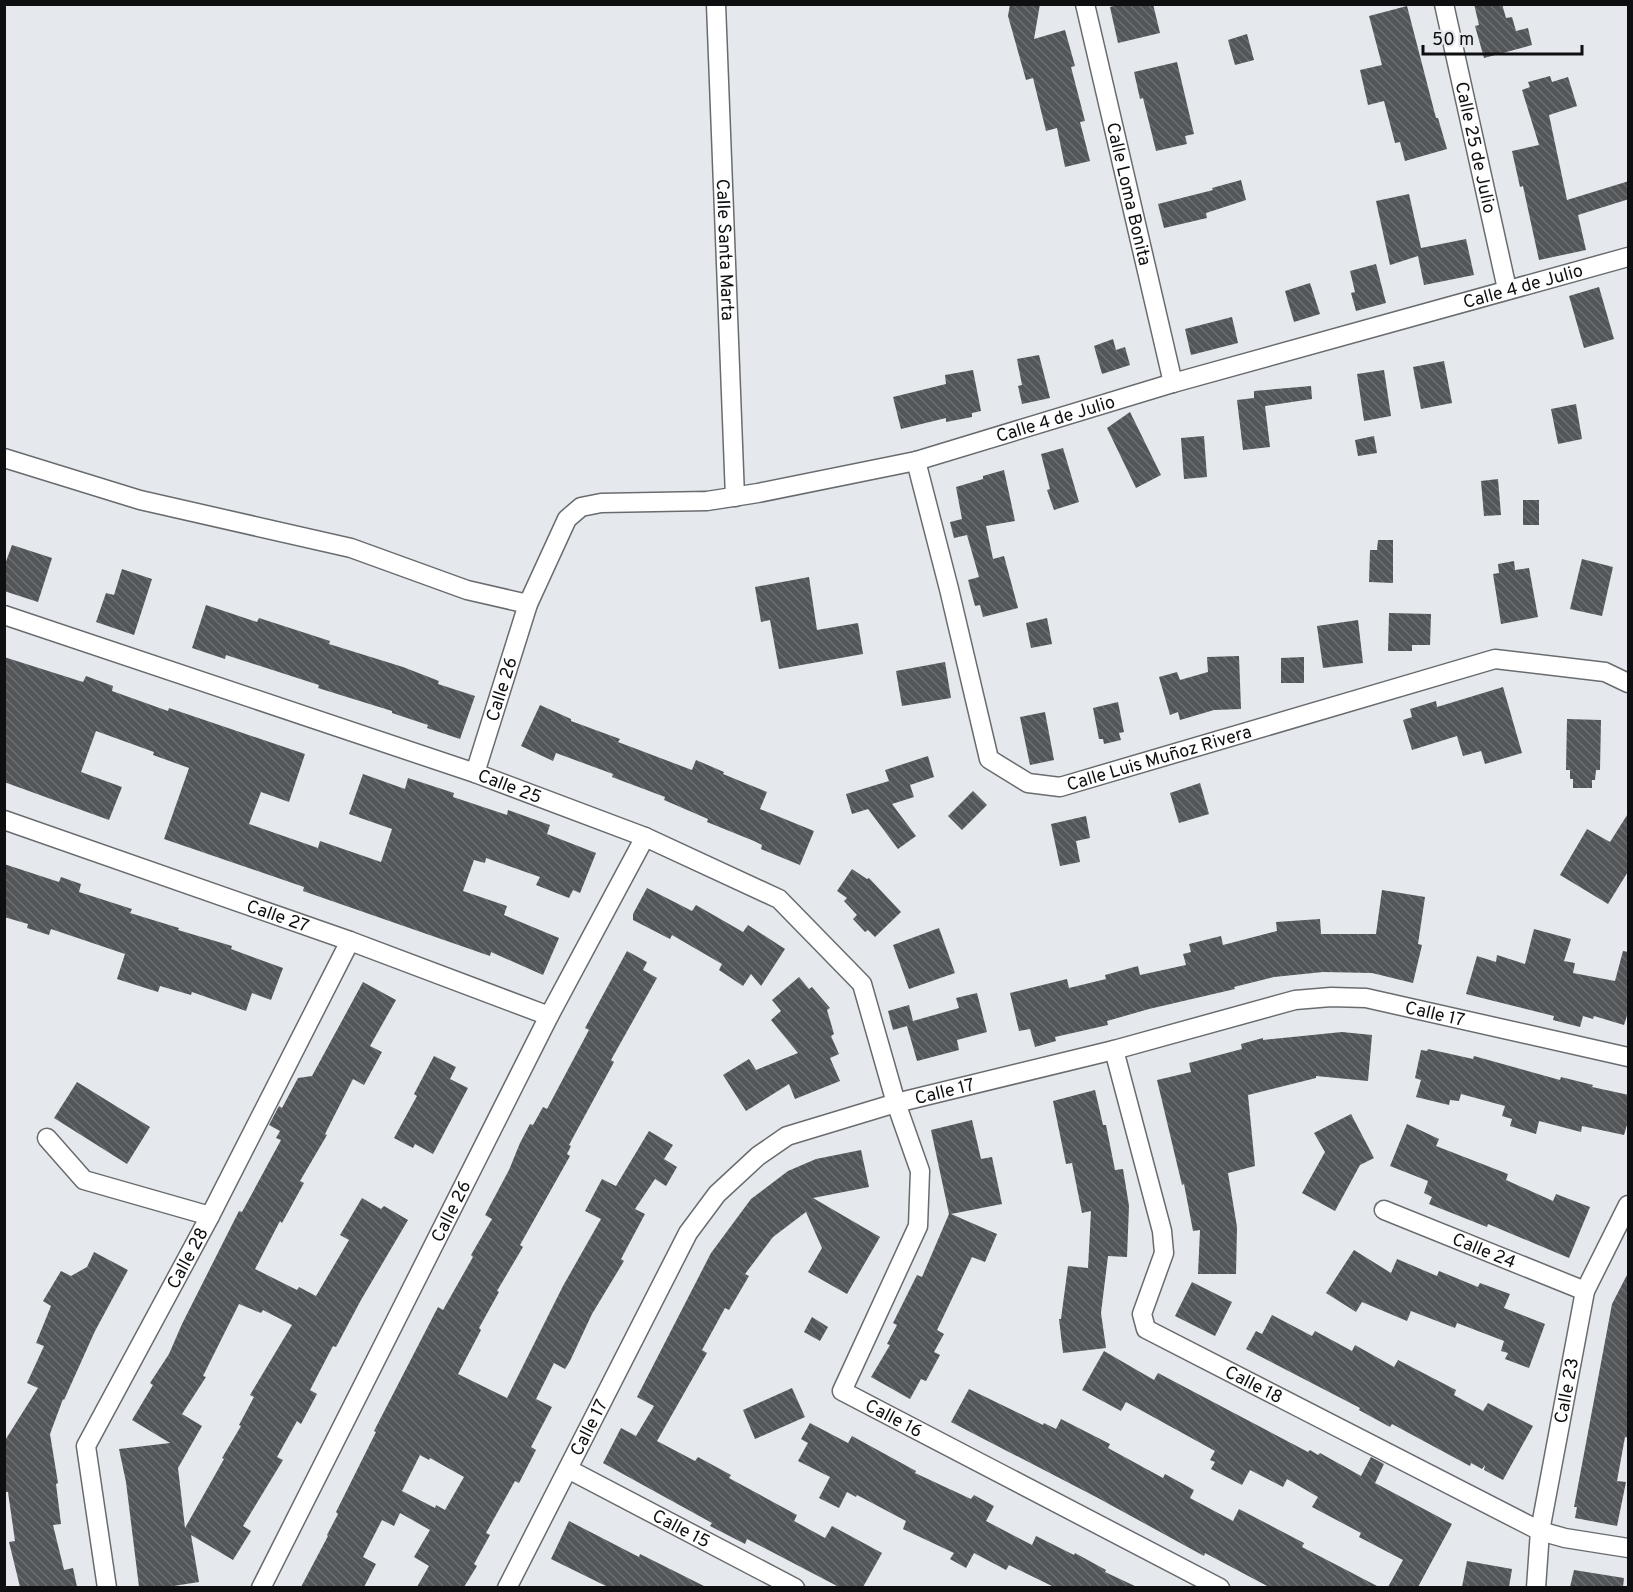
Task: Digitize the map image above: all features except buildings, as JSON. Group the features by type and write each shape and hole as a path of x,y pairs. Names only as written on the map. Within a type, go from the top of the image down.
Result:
{"street":[{"name":"Calle Santa Marta","path":"716,4 735,496"},
{"name":"Calle Loma Bonita","path":"1085,4 1173,383"},
{"name":"Calle 25 de Julio","path":"1444,4 1508,289"},
{"name":"Calle 4 de Julio","path":"528,604 567,519 581,507 601,503 707,501 916,461 1173,383 1629,257"},
{"path":"4,458 140,500 351,548 467,590 528,604"},
{"name":"Calle Luis Muñoz Rivera","path":"916,461 989,759 1028,783 1060,787 1495,659 1605,672 1629,683"},
{"name":"Calle 26","path":"476,773 528,604"},
{"name":"Calle 25","path":"4,615 476,773 645,837 779,899 862,984 896,1103"},
{"name":"Calle 27","path":"4,820 350,941 549,1016"},
{"name":"Calle 26","path":"261,1587 549,1016 645,837"},
{"name":"Calle 28","path":"107,1587 86,1446 210,1216 350,941"},
{"name":"Calle 17","path":"507,1587 688,1233 717,1194 758,1156 787,1136 896,1103 1114,1050 1295,1000 1331,997 1366,998 1629,1057"},
{"name":"Calle 18","path":"1114,1050 1162,1231 1164,1253 1142,1314 1146,1329 1161,1339 1540,1531 1565,1538 1629,1548"},
{"name":"Calle 16","path":"896,1103 920,1171 918,1226 842,1391 1220,1587"},
{"path":"47,1138 84,1180 210,1216"},
{"name":"Calle 23","path":"1536,1587 1540,1531 1585,1291 1629,1205"},
{"name":"Calle 24","path":"1384,1210 1585,1291"},
{"name":"Calle 15","path":"568,1469 795,1587"}]}
